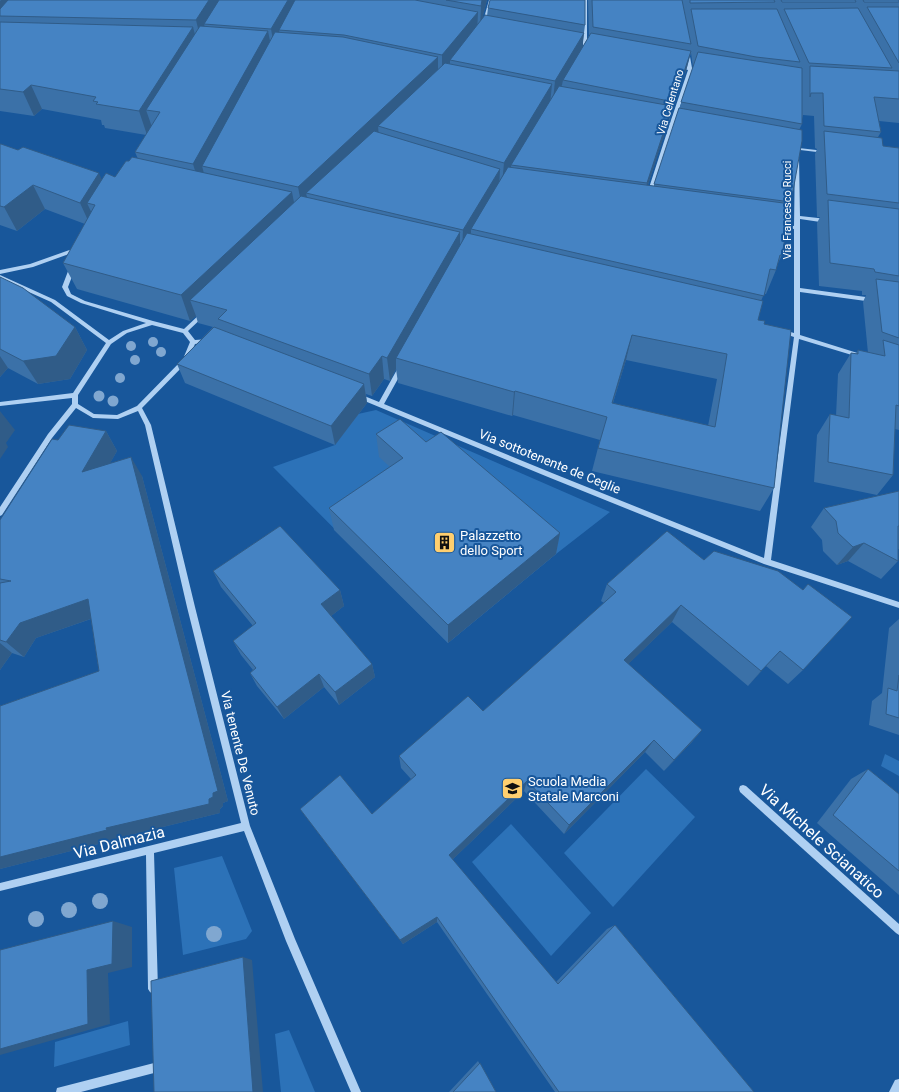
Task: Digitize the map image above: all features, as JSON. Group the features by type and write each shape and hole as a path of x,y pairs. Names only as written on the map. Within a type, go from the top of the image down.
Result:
{"street":[{"path":"483,32 491,0"},
{"path":"582,57 586,51 585,0"},
{"name":"Via Celentano","path":"648,199 690,70 686,48"},
{"path":"578,49 593,52"},
{"path":"668,66 705,72"},
{"path":"650,121 688,128"},
{"name":"Via Francesco Rucci","path":"767,562 797,334 797,141"},
{"path":"789,147 828,152"},
{"path":"797,217 836,222"},
{"path":"775,225 797,228"},
{"path":"0,272 31,266 82,248 79,254"},
{"path":"76,259 66,279 65,286 69,295 83,302 185,331 193,342"},
{"path":"0,277 53,301 109,343"},
{"path":"798,290 883,301"},
{"path":"185,331 208,309"},
{"path":"0,513 50,436 75,405 75,395 109,343 125,332 152,322"},
{"path":"774,329 797,334 870,358"},
{"path":"193,342 214,341"},
{"path":"75,405 93,416 118,417 139,408 185,360 193,342"},
{"path":"381,404 404,363"},
{"name":"Via sottotenente de Ceglie","path":"352,393 550,475 767,562 899,606"},
{"path":"0,404 75,395"},
{"name":"Via tenente De Venuto","path":"139,408 148,426 189,600 246,826 291,941 356,1092"},
{"name":"Via Michele Scianatico","path":"743,789 899,930"},
{"name":"Via Dalmazia","path":"0,887 246,826"},
{"path":"150,850 153,998"},
{"path":"61,1092 154,1064 154,1080"},
{"path":"894,1092 899,1084"}],"shaded area":[{"path":"376,410 610,512 556,554 448,643 273,467 335,445 358,414"},
{"path":"885,754 899,761 899,776 881,766"},
{"path":"646,769 695,817 613,907 564,853"},
{"path":"511,824 591,913 551,956 472,862"},
{"path":"222,856 252,931 246,939 183,955 174,868"},
{"path":"128,1021 130,1045 54,1067 55,1042"},
{"path":"289,1030 315,1092 281,1092 275,1034"}],"building":[{"path":"8,0 209,0 196,20 0,16 0,9"},
{"path":"219,0 288,0 271,29 204,24"},
{"path":"295,0 415,0 478,12 442,55 344,35 279,30"},
{"path":"446,0 482,0 481,6"},
{"path":"490,0 585,0 585,25 488,8"},
{"path":"592,0 682,0 691,44 593,27"},
{"path":"690,0 774,0 775,2 690,3"},
{"path":"781,0 855,0 856,2 782,2"},
{"path":"863,0 899,0 899,2 864,2"},
{"path":"867,7 899,7 899,63"},
{"path":"858,8 892,68 809,63 784,9"},
{"path":"691,9 777,9 800,62 756,57 698,46"},
{"path":"485,15 584,33 555,81 450,60"},
{"path":"0,22 193,27 139,111 96,104 98,102 93,101 96,97 31,85 23,92 0,89"},
{"path":"200,26 268,31 193,164 135,152 160,112 146,110"},
{"path":"275,32 343,37 438,57 298,187 202,166"},
{"path":"591,33 691,51 674,102 563,80"},
{"path":"698,52 802,68 802,124 681,102"},
{"path":"445,63 552,84 504,163 378,126"},
{"path":"810,66 899,71 899,99 874,97 881,132 824,126 823,93 811,93 810,97"},
{"path":"559,86 672,106 647,183 511,165"},
{"path":"679,108 802,130 802,141 791,202 654,184"},
{"path":"374,131 500,169 463,230 306,193"},
{"path":"824,131 882,138 883,146 899,148 899,203 827,194"},
{"path":"0,144 18,150 23,147 99,173 80,203 33,185 4,207 0,206"},
{"path":"132,157 292,192 181,295 63,263 95,205 87,203 106,173 115,177 126,161 129,161"},
{"path":"508,167 791,204 782,255 780,255 776,270 770,269 764,296 471,229"},
{"path":"301,196 460,232 387,358 382,356 369,374 218,319 227,310 190,300"},
{"path":"828,200 899,209 899,276 875,272 874,269 830,263"},
{"path":"467,233 763,301 758,320 765,321 764,324 791,330 774,488 598,448 607,417 396,358","holes":["632,335 727,354 715,427 612,403"]},
{"path":"0,277 23,288 75,327 56,356 23,361 0,349"},
{"path":"876,279 899,282 899,338 882,332"},
{"path":"214,327 364,384 331,426 177,364"},
{"path":"883,340 899,345 899,406 896,405 893,475 828,462 830,414 849,418 851,353 858,354 858,350 885,356"},
{"name":"Palazzetto dello Sport","path":"400,419 426,442 441,432 560,533 448,625 329,508 403,458 376,434"},
{"path":"69,425 106,431 82,472 131,457 218,791 213,793 213,797 209,799 209,804 106,828 107,830 0,857 0,706 99,671 88,599 20,623 6,642 0,640 0,583 11,581 0,579 0,520 52,439 58,440"},
{"path":"899,491 898,561 864,543 853,547 838,533 836,521 824,508"},
{"path":"280,526 340,590 321,604 372,664 335,692 319,674 277,707 250,673 256,668 233,641 256,623 213,571"},
{"path":"667,531 704,560 714,551 778,571 803,590 808,584 852,617 803,670 780,651 761,671 681,605 624,660 702,730 674,760 654,740 569,825 527,781 449,855 558,984 615,925 754,1092 559,1092 437,917 400,940 300,809 340,775 372,814 416,775 399,756 468,696 483,711 616,592 607,584"},
{"path":"899,675 899,718 886,714 888,688 897,691"},
{"path":"868,769 899,794 899,871 833,815"},
{"path":"113,921 112,964 87,970 88,1024 0,1049 0,950"},
{"path":"243,957 253,1092 154,1092 151,981"},
{"path":"480,1063 496,1092 453,1092"}],"place":[{"name":"Palazzetto dello Sport","path":"444,542"},
{"name":"Scuola Media Statale Marconi","path":"512,788"}]}
